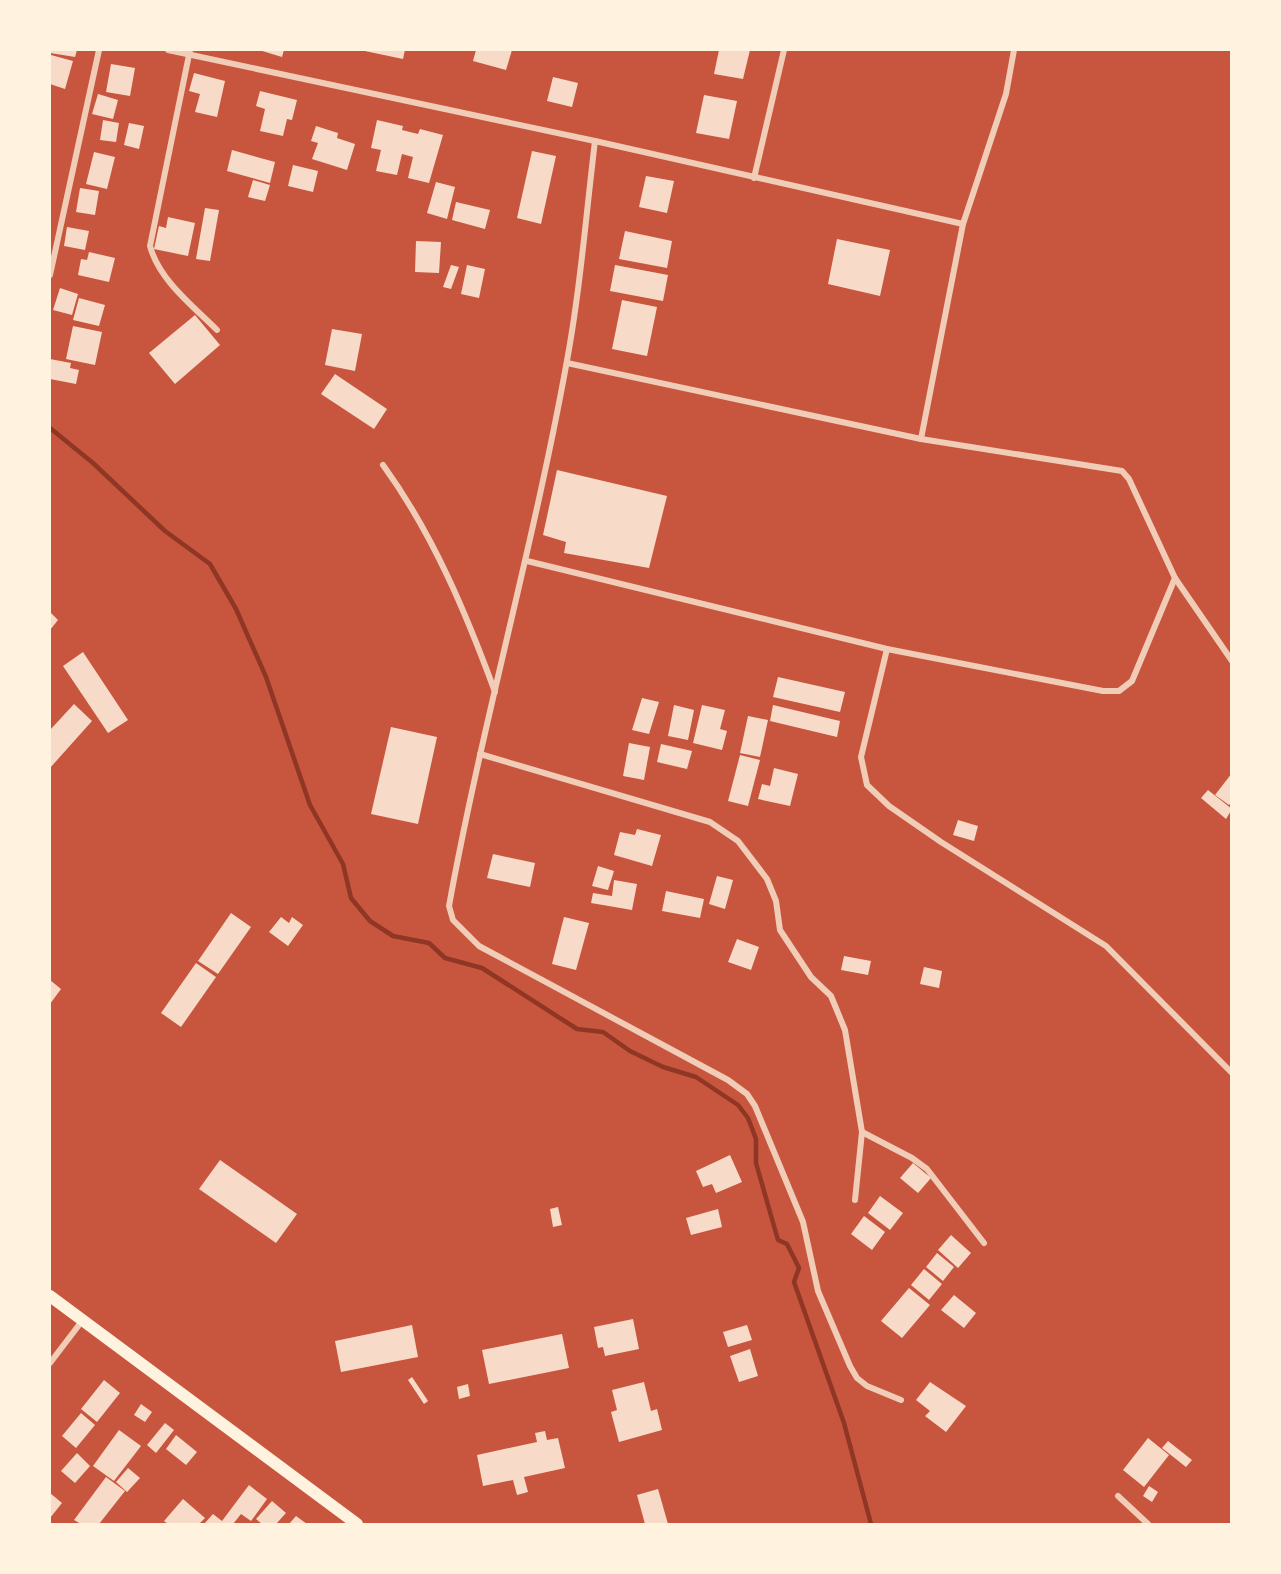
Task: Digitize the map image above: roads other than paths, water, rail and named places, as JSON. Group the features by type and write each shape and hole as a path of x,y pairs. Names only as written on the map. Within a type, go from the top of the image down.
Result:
{"main road":[{"path":"50,1296 352,1523"}],"street":[{"path":"50,275 99,50"},
{"path":"168,50 189,52 963,224"},
{"path":"754,177 784,50"},
{"path":"921,439 963,224 1006,94 1014,50"},
{"path":"189,52 150,246 154,260 183,297 217,330"},
{"path":"595,141 567,363 526,561 480,754 449,906 453,920 479,946 728,1080 747,1094 755,1106 803,1222 818,1291 850,1366 857,1378 867,1386 901,1400"},
{"path":"567,363 921,439 1122,471 1129,479 1175,578 1232,661"},
{"path":"384,465 423,526 476,641 495,693"},
{"path":"526,561 887,649 1103,691 1119,691 1132,681 1175,578"},
{"path":"887,649 861,757 867,785 890,806 941,842 1106,946 1232,1073"},
{"path":"480,754 710,822 738,841 767,879 776,901 780,930 789,947 811,977 831,996 845,1030 862,1132 855,1200"},
{"path":"862,1132 912,1158 927,1169 984,1244"},
{"path":"50,1363 82,1321"},
{"path":"1118,1496 1148,1524"}],"waterway":[{"path":"50,428 93,463 165,531 210,564 236,609 266,677 310,805 343,864 351,898 370,921 393,936 429,943 445,958 482,968 577,1029 603,1032 630,1051 663,1067 696,1077 738,1105 748,1118 756,1139 756,1163 778,1240 787,1244 799,1268 794,1282 844,1423 871,1524"}]}
